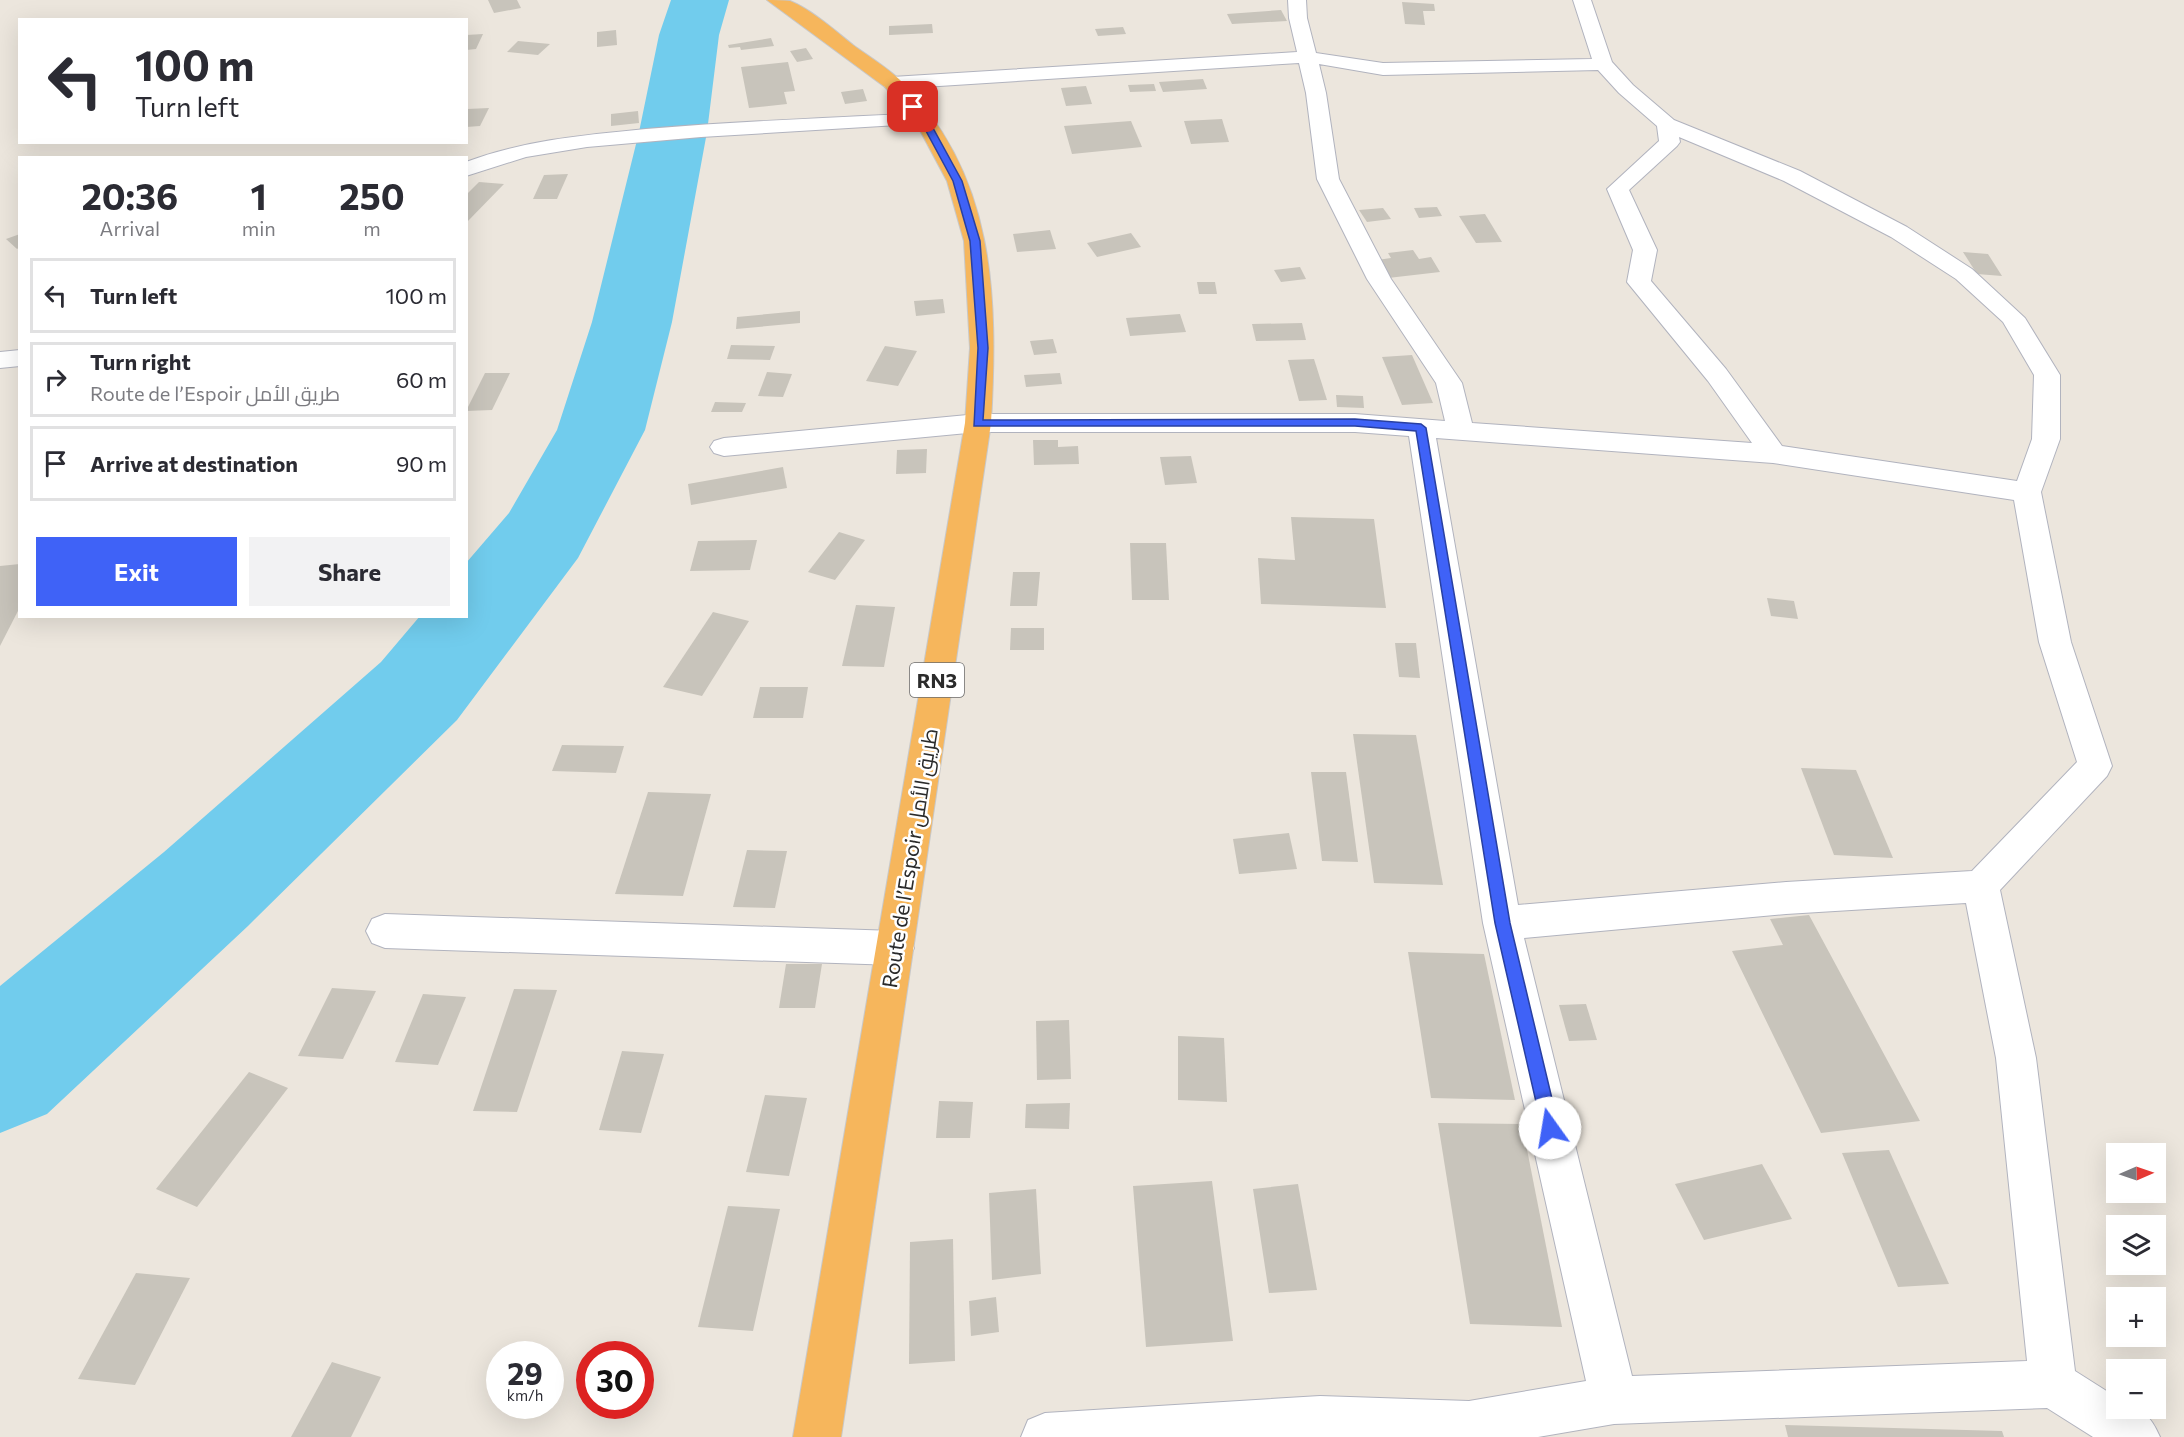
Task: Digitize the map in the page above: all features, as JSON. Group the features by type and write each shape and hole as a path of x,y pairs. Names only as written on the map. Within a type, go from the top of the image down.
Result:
{"highway":[{"name":"Route de l’Espoir طريق الأمل","path":"776,0 818,27 892,82 924,119 958,181 975,241 983,348 978,423 817,1437"}],"street":[{"path":"1297,0 1316,93 1328,179 1379,279 1449,384 1460,429"},
{"path":"1502,923 1785,898 1981,886 2095,766 2055,642 2027,492 2046,439 2047,375 2013,318 1964,274 1899,232 1791,176 1667,124 1626,89 1602,64 1582,0"},
{"path":"892,82 1308,57 1383,69 1602,64"},
{"path":"468,169 534,150 586,141 769,125 924,119"},
{"path":"1667,124 1670,142 1618,189 1645,250 1639,282 1717,375 1773,454"},
{"path":"0,360 18,358"},
{"path":"724,447 978,423 1355,423 1773,454 2027,492"},
{"path":"1421,428 1502,923 1614,1400"},
{"path":"1981,886 2016,1058 2053,1384"},
{"path":"385,931 895,948"},
{"path":"1045,1437 1320,1420 1470,1431 1614,1400 2053,1384 2136,1437"}],"building":[{"path":"488,0 517,0 521,8 494,13"},
{"path":"1402,2 1434,4 1435,11 1423,11 1425,25 1405,24"},
{"path":"1281,10 1287,21 1232,24 1227,14"},
{"path":"932,24 933,33 889,35 889,26"},
{"path":"1123,27 1126,34 1098,36 1095,29"},
{"path":"616,30 617,45 597,47 597,32"},
{"path":"483,34 476,49 468,50 468,35"},
{"path":"771,38 774,46 741,50 740,47 729,48 728,45"},
{"path":"518,41 550,44 538,55 507,52"},
{"path":"806,48 813,59 797,62 790,51"},
{"path":"788,62 795,91 784,92 787,104 749,108 741,67"},
{"path":"1203,79 1207,89 1163,92 1159,82"},
{"path":"1154,84 1156,91 1130,92 1128,85"},
{"path":"1086,86 1092,104 1066,106 1061,88"},
{"path":"863,89 867,101 845,104 841,92"},
{"path":"489,108 480,126 468,127 468,109"},
{"path":"638,111 639,123 611,126 611,114"},
{"path":"1222,119 1229,142 1191,144 1184,121"},
{"path":"1131,121 1142,147 1072,154 1064,126"},
{"path":"568,174 557,199 533,199 544,175"},
{"path":"479,182 504,184 468,221 468,193"},
{"path":"1437,207 1442,216 1419,218 1414,208"},
{"path":"1383,208 1391,219 1367,222 1359,210"},
{"path":"1485,214 1502,242 1476,243 1459,216"},
{"path":"1050,230 1056,249 1017,252 1013,234"},
{"path":"1131,233 1141,247 1097,257 1087,243"},
{"path":"18,235 18,248 17,249 6,239"},
{"path":"1413,250 1419,259 1431,257 1440,272 1388,278 1377,260 1391,258 1388,253"},
{"path":"1963,252 1988,254 2002,276 1977,274"},
{"path":"1300,267 1306,279 1281,282 1274,270"},
{"path":"1197,282 1215,282 1217,294 1199,294"},
{"path":"943,299 945,313 916,316 914,301"},
{"path":"800,311 800,323 736,329 737,317"},
{"path":"1180,314 1186,332 1130,336 1126,318"},
{"path":"1302,323 1306,340 1256,341 1252,324"},
{"path":"1053,339 1057,353 1034,355 1030,341"},
{"path":"731,345 775,346 770,360 727,359"},
{"path":"885,346 917,351 898,386 866,381"},
{"path":"1412,355 1433,403 1402,405 1382,357"},
{"path":"1314,359 1327,400 1299,401 1288,360"},
{"path":"767,372 792,374 783,397 758,396"},
{"path":"485,373 510,373 492,410 468,411"},
{"path":"1060,373 1062,384 1026,387 1024,375"},
{"path":"1336,395 1363,396 1364,408 1337,407"},
{"path":"715,402 746,403 742,412 711,412"},
{"path":"1033,440 1058,440 1058,447 1078,446 1079,464 1034,465"},
{"path":"927,449 926,473 896,474 897,450"},
{"path":"1191,456 1197,483 1165,485 1160,457"},
{"path":"783,467 787,488 691,505 688,484"},
{"path":"1291,517 1374,519 1386,608 1261,604 1258,558 1295,560"},
{"path":"839,532 865,540 835,580 808,572"},
{"path":"757,540 750,570 690,571 698,541"},
{"path":"1130,543 1166,543 1169,600 1132,600"},
{"path":"18,564 18,611 0,646 0,566"},
{"path":"1013,572 1040,572 1037,606 1010,606"},
{"path":"1767,598 1794,601 1798,619 1771,616"},
{"path":"856,605 895,607 884,667 842,666"},
{"path":"713,612 749,621 702,696 663,687"},
{"path":"1011,628 1044,628 1044,650 1010,650"},
{"path":"1395,643 1416,643 1420,678 1399,677"},
{"path":"760,687 808,687 803,718 753,718"},
{"path":"1353,734 1416,735 1443,885 1374,883"},
{"path":"562,745 624,746 616,773 552,771"},
{"path":"1801,768 1856,770 1893,858 1834,855"},
{"path":"1311,772 1346,772 1358,862 1322,861"},
{"path":"648,792 711,794 683,896 615,894"},
{"path":"1289,833 1297,869 1239,874 1233,839"},
{"path":"747,850 787,851 775,908 733,907"},
{"path":"1809,915 1920,1121 1821,1133 1732,951 1783,945 1770,919"},
{"path":"1408,952 1484,954 1515,1100 1431,1098"},
{"path":"786,964 822,964 815,1008 779,1008"},
{"path":"332,988 376,991 343,1059 298,1056"},
{"path":"514,989 557,990 517,1112 473,1111"},
{"path":"423,994 466,997 438,1065 395,1062"},
{"path":"1586,1004 1597,1040 1569,1041 1559,1005"},
{"path":"1069,1020 1071,1079 1037,1080 1036,1021"},
{"path":"1178,1036 1224,1038 1227,1102 1178,1100"},
{"path":"622,1051 664,1054 641,1133 599,1130"},
{"path":"249,1072 288,1088 197,1207 156,1189"},
{"path":"765,1095 807,1098 789,1176 746,1172"},
{"path":"939,1101 973,1102 970,1138 936,1138"},
{"path":"1070,1103 1069,1129 1025,1128 1026,1104"},
{"path":"1438,1123 1522,1124 1562,1327 1470,1324"},
{"path":"1889,1150 1949,1284 1898,1287 1842,1153"},
{"path":"1762,1164 1792,1219 1704,1240 1675,1184"},
{"path":"1212,1181 1233,1341 1146,1347 1133,1186"},
{"path":"1298,1184 1317,1290 1269,1293 1253,1189"},
{"path":"1036,1189 1041,1274 992,1280 989,1193"},
{"path":"728,1206 780,1209 753,1331 698,1327"},
{"path":"953,1239 955,1361 909,1364 910,1242"},
{"path":"136,1273 190,1278 135,1385 78,1379"},
{"path":"996,1297 999,1332 971,1336 969,1301"},
{"path":"332,1362 381,1377 351,1437 291,1437"},
{"path":"1785,1425 2002,1431 2004,1437 1788,1437"}],"waterway":[{"path":"0,1069 206,889 419,691 544,535 601,430 632,322 673,132 689,35 700,0"}],"route":[{"path":"913,107 924,119 958,181 975,241 983,348 978,423 1355,423 1421,428 1502,923 1550,1128"}]}
